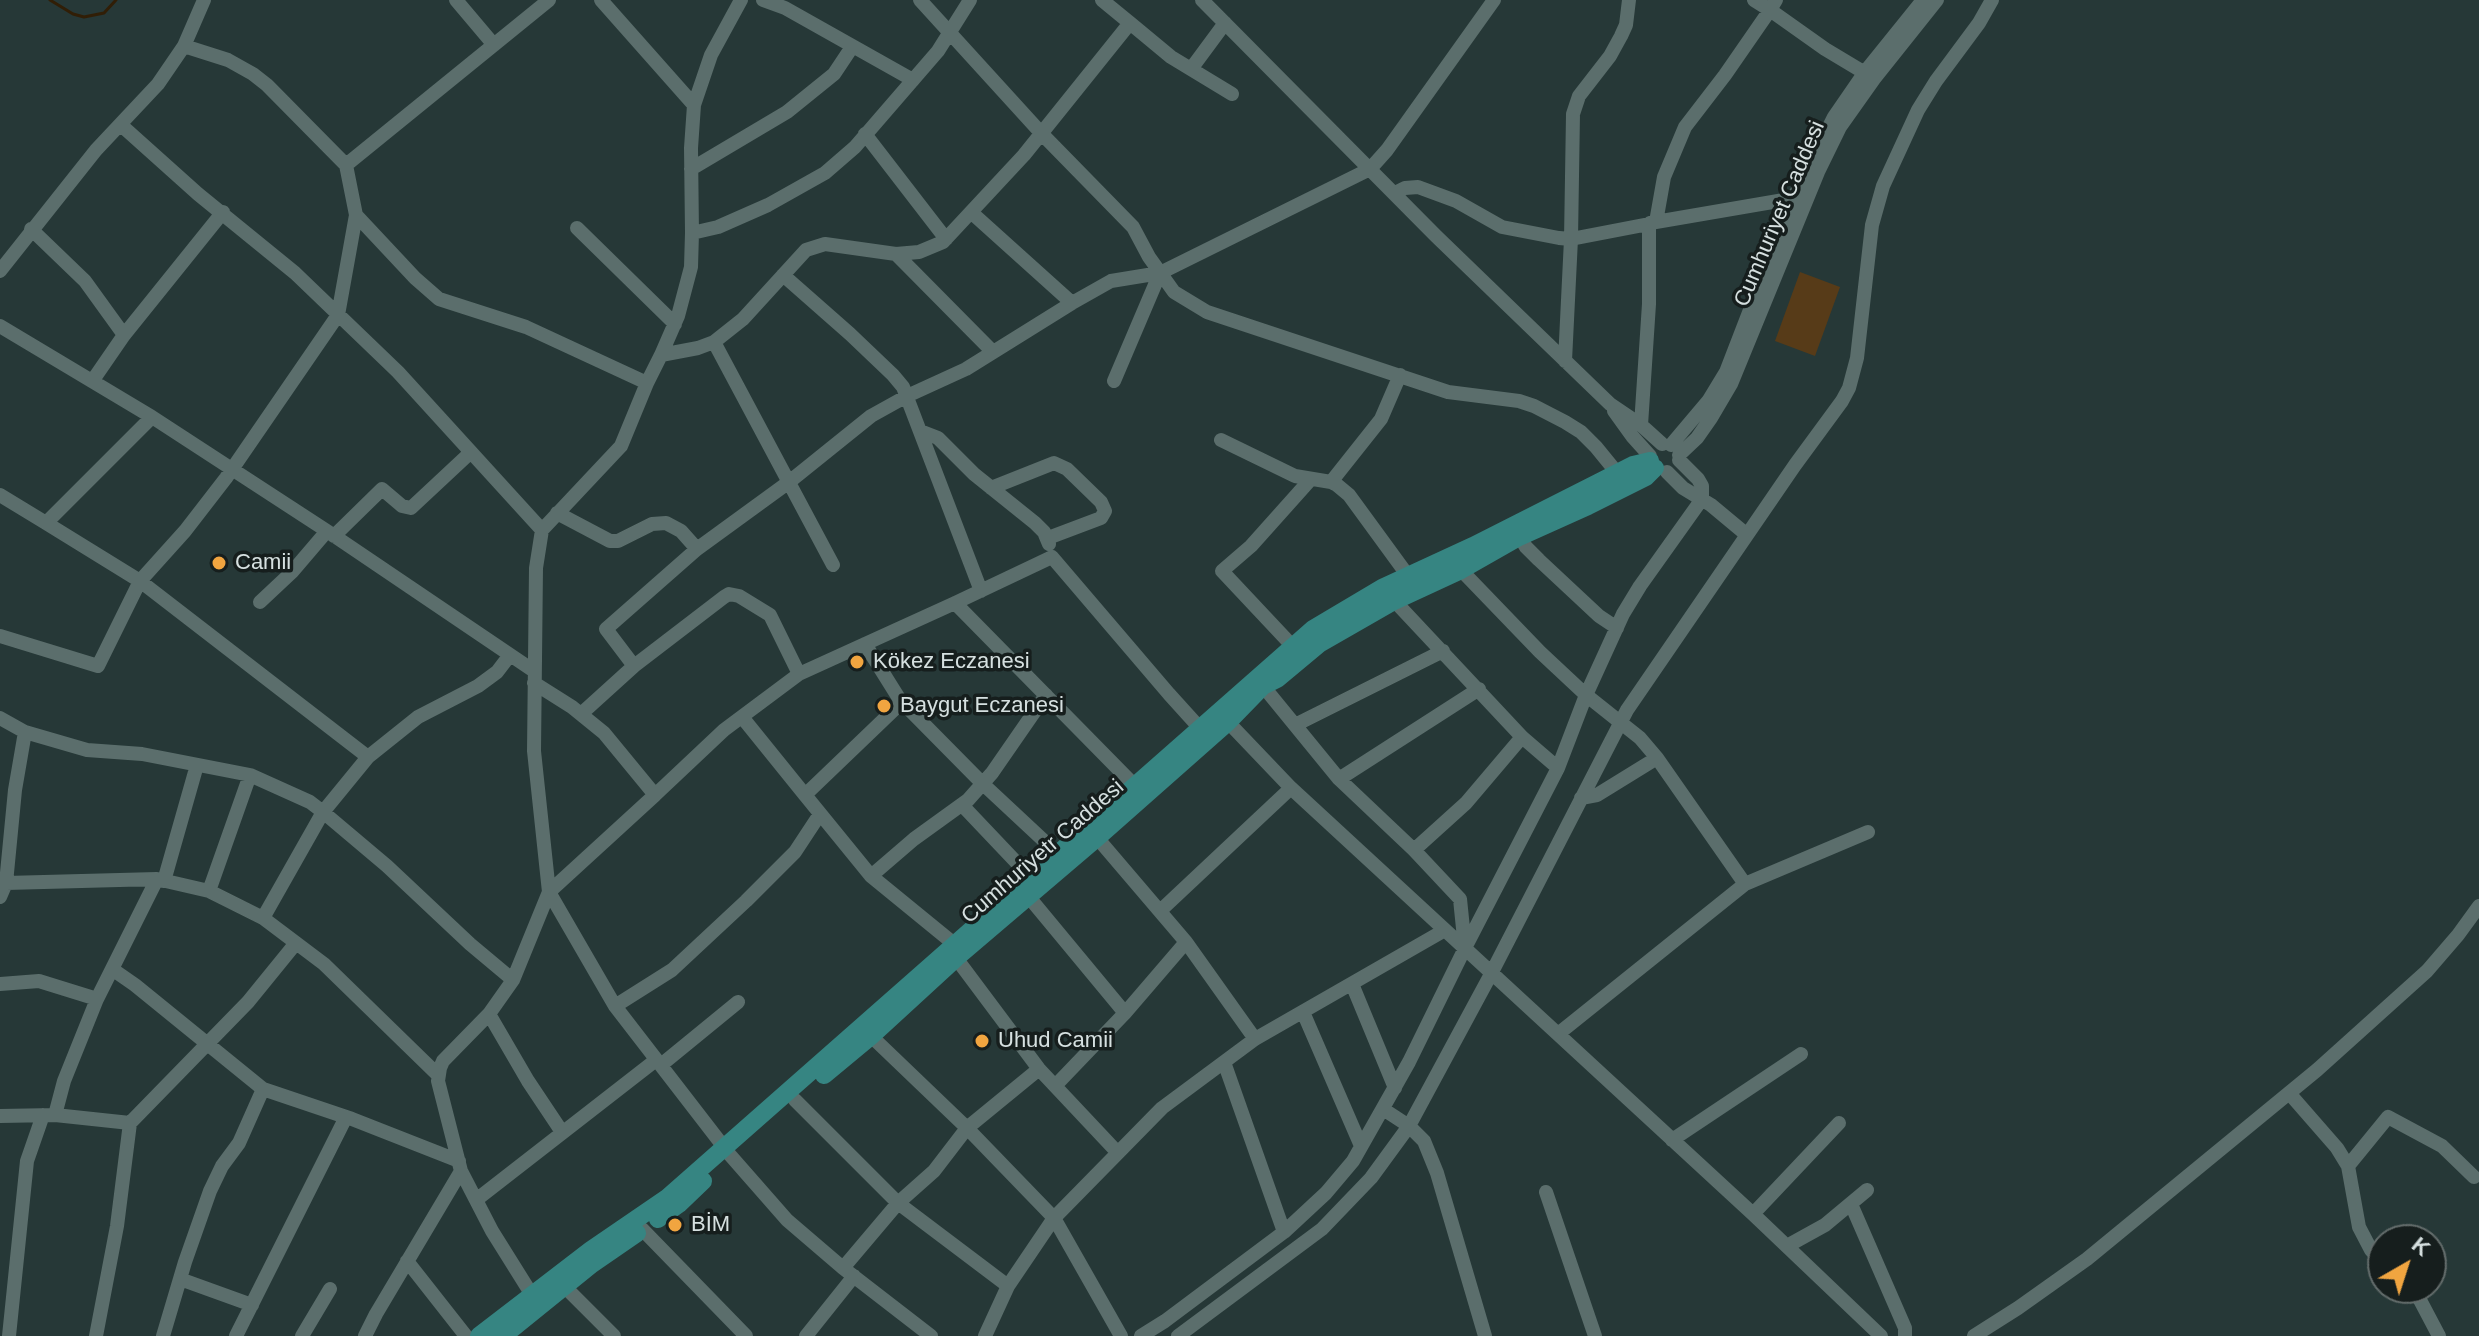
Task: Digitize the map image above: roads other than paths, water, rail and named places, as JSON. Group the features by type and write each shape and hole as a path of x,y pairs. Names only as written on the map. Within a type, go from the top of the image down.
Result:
{"main road":[{"path":"479,1336 536,1300 727,1151 1033,886 1057,853 1092,832 1135,786 1204,733 1298,652 1313,629 1516,531 1633,465 1656,464"},
{"path":"1413,583 1461,570 1516,531 1588,506 1646,477 1656,464"},
{"name":"Cumhuriyetr Caddesi","path":"1033,886 1204,733 1228,722 1263,686 1277,679 1298,652"},
{"path":"560,1282 679,1204 727,1151 743,1147 871,1036 955,951"},
{"path":"503,1336 536,1300"}],"street":[{"path":"0,271 96,150 158,84 184,46 204,0"},
{"path":"456,0 494,45"},
{"path":"346,165 549,0"},
{"path":"601,0 694,105"},
{"path":"741,0 711,55 694,105 691,267 675,324 621,446 542,530 536,568 534,751 549,892 615,1006 727,1151 787,1220 931,1336"},
{"path":"763,0 785,8 913,80"},
{"path":"920,0 1042,134 1133,227 1174,292 1207,312 1448,392 1519,401 1549,412 1581,432 1618,474"},
{"path":"692,233 718,227 768,205 825,173 855,147 938,51 970,0"},
{"path":"1102,0 1171,57 1232,94"},
{"path":"1141,1336 1284,1232 1333,1186 1361,1146 1395,1088 1558,768 1586,695 1617,628 1640,586 1702,499 1702,486 1698,479 1673,451 1610,404 1565,361 1202,0"},
{"path":"634,666 606,629 697,549 789,482 871,416 966,369 1111,281 1160,273 1370,169 1387,150 1494,0"},
{"path":"1565,361 1575,105 1616,47 1626,25 1629,0"},
{"path":"1754,0 1773,5 1825,49 1869,75"},
{"path":"1178,1336 1322,1229 1371,1178 1409,1126 1621,722 1849,388 1857,358 1872,225 1883,186 1918,110 1992,0"},
{"name":"Cumhuriyet Caddesi","path":"1673,451 1726,372 1834,117 1926,3"},
{"path":"1641,425 1653,223 1664,177 1685,127 1773,5"},
{"path":"661,355 714,342 743,319 806,250 825,244 896,254 919,252 946,239 1042,134 1130,23"},
{"path":"1191,69 1225,23"},
{"path":"0,636 98,666 140,581 185,531 231,470 338,315 356,215 346,165 253,74 228,60 184,46"},
{"path":"691,169 787,112 834,74 852,47"},
{"path":"121,125 198,194 295,273 398,372 542,530"},
{"path":"865,134 946,239"},
{"path":"1395,193 1418,187 1456,201 1502,227 1571,239 1784,200 1798,202"},
{"path":"93,380 124,335 223,212"},
{"path":"972,213 1072,303"},
{"path":"356,215 439,299 526,327 647,383"},
{"path":"577,228 675,324"},
{"path":"31,229 85,281 124,335"},
{"path":"896,254 993,352"},
{"path":"1114,381 1160,273"},
{"path":"783,275 893,375 907,396 981,591"},
{"path":"0,326 152,417 510,655 604,733 655,795"},
{"path":"714,342 833,565"},
{"path":"1331,482 1381,419 1400,375"},
{"path":"1610,404 1656,464 1747,535"},
{"path":"46,523 152,417"},
{"path":"920,431 938,438 991,488 1040,527 1048,538 1052,557 1204,733"},
{"path":"1221,440 1295,476 1331,482 1349,495 1413,583"},
{"path":"1656,464 1654,448 1673,451"},
{"path":"1656,464 1675,468 1673,451"},
{"path":"260,602 330,533 382,489 402,506 411,508 471,452"},
{"path":"991,488 1054,463 1067,469 1104,506 1104,515 1086,525 1048,538"},
{"path":"1298,652 1222,571 1251,546 1310,480"},
{"path":"0,495 140,581 368,757"},
{"path":"557,513 610,541 622,540 652,524 666,523 681,531 697,549"},
{"path":"1516,531 1539,560 1599,616 1617,628"},
{"path":"438,1075 443,1061 489,1014 513,980 549,892 724,730 799,674 1052,557"},
{"path":"1461,570 1540,652 1586,695 1640,738 1745,884"},
{"path":"581,714 634,666 724,597 734,594 770,615 799,674"},
{"path":"1388,594 1522,737 1558,768"},
{"path":"955,603 1135,786"},
{"path":"865,644 902,702 1057,853"},
{"path":"1295,725 1443,651"},
{"path":"263,918 323,812 368,757 418,717 478,686 497,672 510,655"},
{"path":"1263,686 1339,779 1414,850 1460,899 1465,948"},
{"path":"1339,779 1479,689"},
{"path":"871,876 914,839 962,805 983,784 1046,695"},
{"path":"805,795 902,702"},
{"path":"742,717 871,876 955,951 1039,1069 1118,1153"},
{"path":"0,718 25,732 87,750 142,754 250,775 310,802 387,866 513,980"},
{"path":"1228,722 1291,788 1881,1336"},
{"path":"0,897 25,732"},
{"path":"1414,850 1466,803 1522,737"},
{"path":"1581,798 1597,795 1657,758"},
{"path":"9,1336 27,1161 97,999 160,880 197,765"},
{"path":"209,891 250,775"},
{"path":"1160,911 1291,788"},
{"path":"962,805 1033,886 1125,1013"},
{"path":"615,1006 672,970 725,921 795,852 820,814"},
{"path":"1092,832 1186,942 1255,1039"},
{"path":"1558,1034 1745,884 1868,832"},
{"path":"3,882 160,880 209,891 263,918 324,964 438,1075 460,1166 492,1231 536,1300"},
{"path":"1974,1336 2087,1259 2289,1093 2427,971 2479,906"},
{"path":"985,1336 1008,1286 1054,1218 1162,1108 1255,1039 1445,930"},
{"path":"1055,1086 1125,1013 1186,942"},
{"path":"96,1336 117,1226 130,1123 248,1002 296,943"},
{"path":"112,969 263,1089 346,1117 460,1166"},
{"path":"0,984 39,981 97,999"},
{"path":"1352,984 1395,1088"},
{"path":"476,1200 738,1002"},
{"path":"1303,1012 1361,1146"},
{"path":"489,1014 562,1132"},
{"path":"871,1036 967,1128 1054,1218 1121,1336"},
{"path":"1672,1140 1801,1054"},
{"path":"1224,1062 1284,1232"},
{"path":"806,1336 898,1203 934,1171 967,1128 1039,1069"},
{"path":"163,1336 210,1191 222,1166 239,1143 263,1089"},
{"path":"2289,1093 2337,1148 2348,1166 2359,1227 2367,1242"},
{"path":"795,1100 898,1203 1008,1286"},
{"path":"1383,1109 1409,1126 1424,1141 1437,1173 1485,1336"},
{"path":"0,1116 49,1115 130,1123"},
{"path":"236,1336 346,1117"},
{"path":"2348,1166 2388,1117 2442,1146 2474,1177"},
{"path":"1753,1214 1839,1123"},
{"path":"365,1336 460,1166"},
{"path":"1787,1246 1825,1225 1867,1190"},
{"path":"1546,1192 1595,1336"},
{"path":"1851,1204 1905,1328 1905,1336"},
{"path":"642,1229 746,1336"},
{"path":"407,1261 466,1336"},
{"path":"180,1279 252,1305"},
{"path":"560,1282 614,1336"},
{"path":"302,1336 330,1289"},
{"path":"2422,1304 2439,1336"}],"waterway":[{"path":"50,0 84,17 104,13 116,0"}],"place":[{"name":"Camii","path":"219,563"},
{"name":"Kökez Eczanesi","path":"857,662"},
{"name":"Baygut Eczanesi","path":"884,706"},
{"name":"Uhud Camii","path":"982,1041"},
{"name":"BİM","path":"675,1225"}]}
